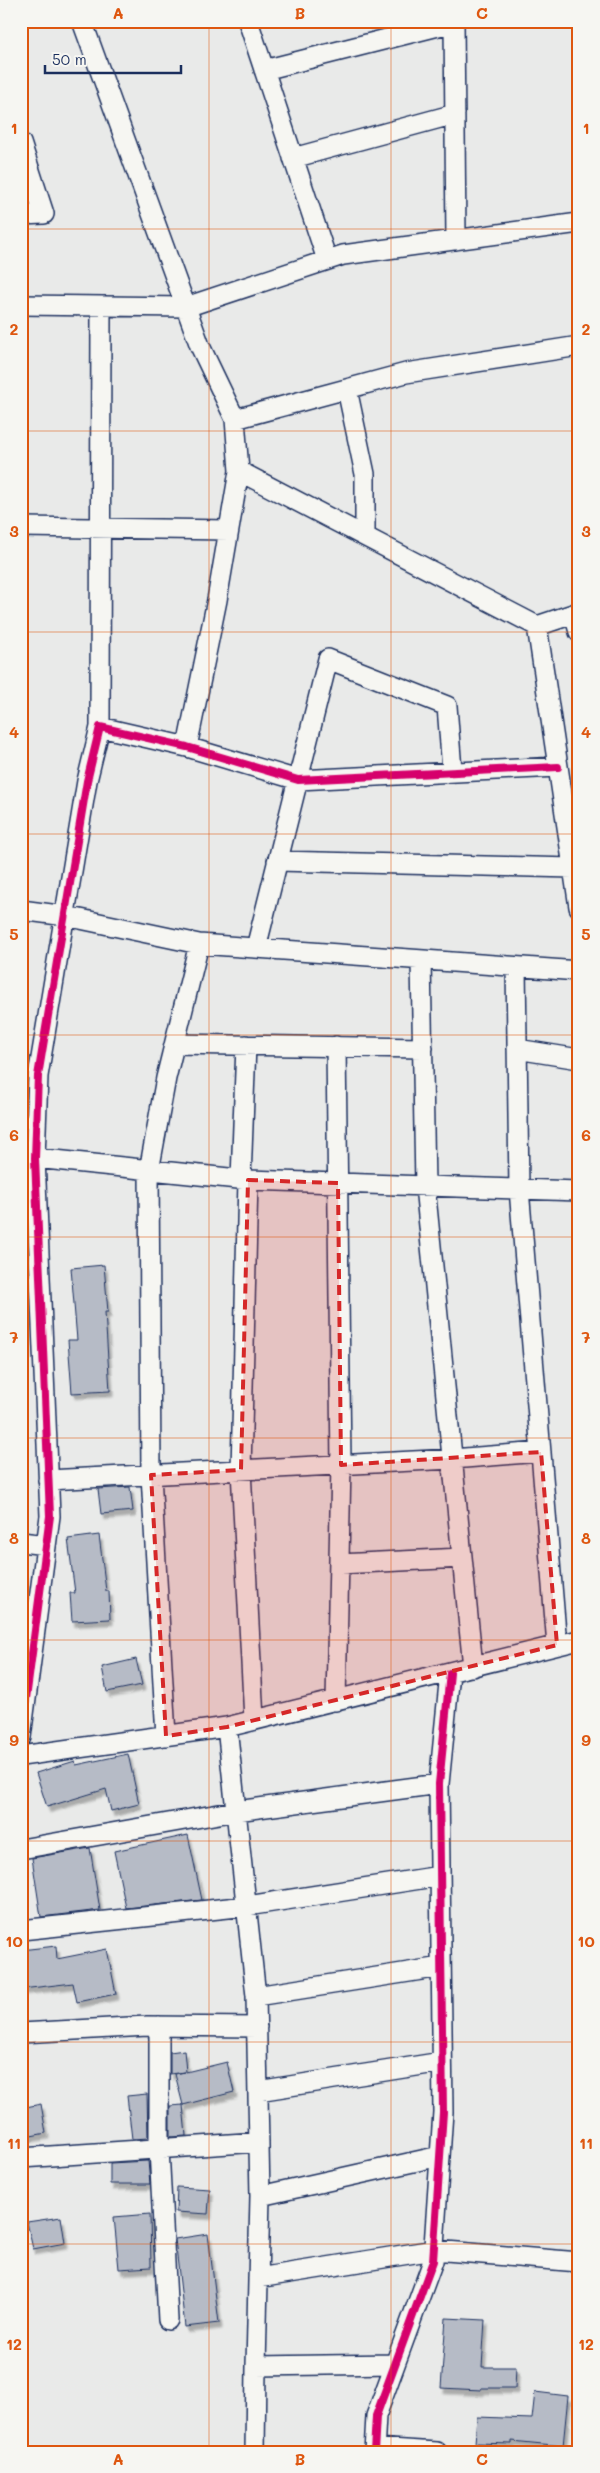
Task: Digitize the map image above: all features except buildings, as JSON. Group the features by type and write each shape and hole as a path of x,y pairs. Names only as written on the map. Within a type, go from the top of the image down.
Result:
{"street":[{"path":"82,21 200,346 235,420 239,472 187,747"},
{"path":"248,21 327,260"},
{"path":"264,70 454,21 456,240"},
{"path":"293,158 455,114"},
{"path":"21,143 44,214 21,215"},
{"path":"21,305 186,307 343,255 579,223"},
{"path":"21,1737 50,1516 35,1158 38,1076 88,781 100,727 101,306"},
{"path":"235,420 406,373 579,346"},
{"path":"347,388 365,474 365,536"},
{"path":"239,472 537,626 577,619"},
{"path":"21,527 229,530"},
{"path":"537,626 579,907"},
{"path":"256,948 328,659 447,706 452,770"},
{"path":"100,727 187,747 298,780 452,770 558,767"},
{"path":"277,861 573,868"},
{"path":"21,910 66,916 199,944 579,971"},
{"path":"166,1736 151,1475 149,1171 175,1044 199,944"},
{"path":"422,960 425,1186 473,1667"},
{"path":"516,967 519,1188 557,1645"},
{"path":"175,1044 423,1048"},
{"path":"246,1045 241,1470 254,1720"},
{"path":"336,1046 341,1465 336,1701"},
{"path":"517,1049 579,1059"},
{"path":"35,1158 149,1171 244,1179 579,1190"},
{"path":"48,1480 452,1459 541,1452"},
{"path":"21,1542 46,1545"},
{"path":"339,1564 462,1558"},
{"path":"21,1756 227,1727 579,1640"},
{"path":"437,2452 374,2450 376,2416 433,2261 443,2112 439,1784 450,1673"},
{"path":"227,1727 256,1996 260,2196 255,2452"},
{"path":"21,1849 236,1812 439,1784"},
{"path":"21,1930 247,1906 440,1876"},
{"path":"256,1996 441,1967"},
{"path":"21,2033 159,2026 257,2027"},
{"path":"159,2026 159,2148 168,2320"},
{"path":"258,2092 442,2062"},
{"path":"21,2158 260,2142"},
{"path":"260,2196 440,2156"},
{"path":"258,2278 434,2250 579,2262"},
{"path":"256,2366 395,2364"}],"highlighted area":[{"path":"248,1180 338,1183 341,1465 541,1452 557,1645 227,1727 166,1736 151,1475 241,1470"}],"cycle path":[{"path":"21,1737 50,1516 35,1158 38,1076 87,781 100,727 187,747 298,780 558,767"},
{"path":"374,2452 376,2416 433,2261 443,2112 439,1784 450,1673"}]}
